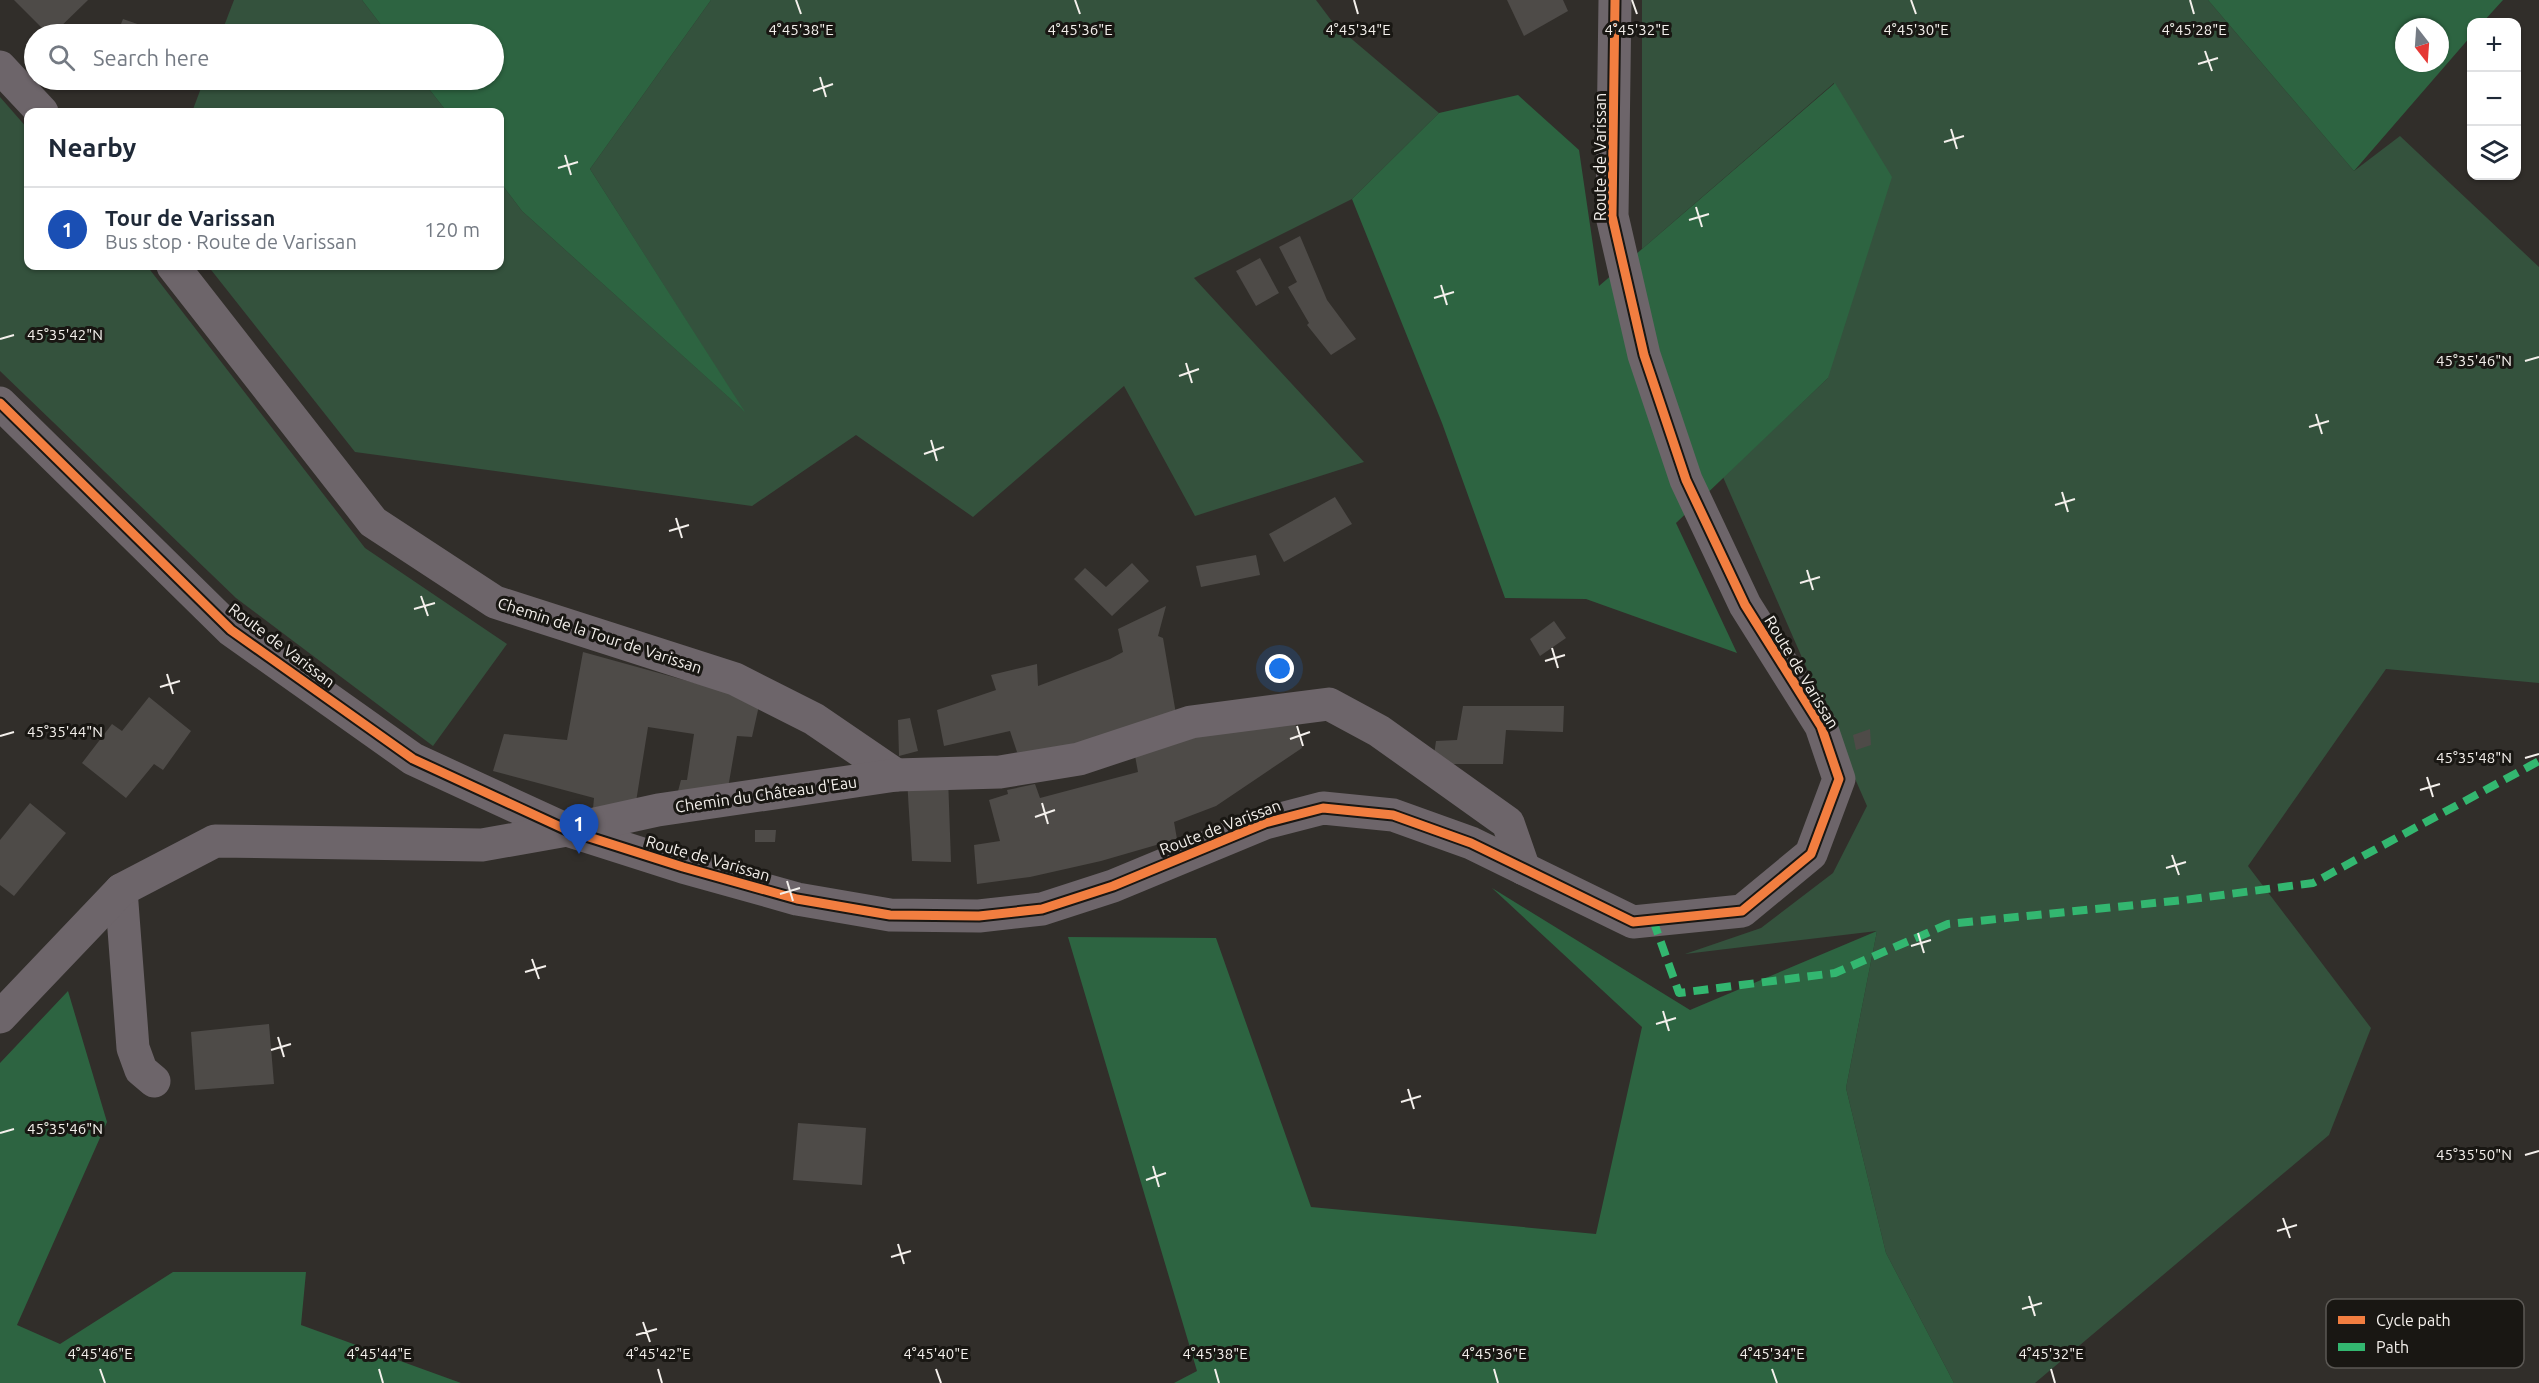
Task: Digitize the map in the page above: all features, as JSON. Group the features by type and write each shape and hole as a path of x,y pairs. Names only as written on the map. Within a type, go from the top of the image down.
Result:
{"street":[{"name":"Route de Varissan","path":"0,403 231,630 413,759 567,830 797,899 890,915 979,916 1042,909 1113,886 1265,822 1323,808 1393,815 1471,843 1633,922 1742,910 1811,854 1839,779 1821,726 1745,605 1686,480 1644,355 1612,216 1615,0"},
{"path":"0,67 38,108"},
{"name":"Chemin de la Tour de Varissan","path":"176,270 373,522 495,602 735,679 814,719 896,775"},
{"name":"Chemin du Château d'Eau","path":"0,1017 121,890 215,841 482,845 567,830 658,810 896,775 1011,770 1079,759 1191,722 1329,704 1379,731 1508,823 1524,869"},
{"path":"121,890 134,1048 141,1070 154,1081"}],"green space":[{"path":"234,0 362,0 380,24 225,24"},
{"path":"362,0 711,0 590,169 745,412 522,211 504,187 504,108 444,108 430,90 504,90 504,24 380,24"},
{"path":"711,0 1316,0 1334,24 1439,113 1352,199 1194,278 1364,462 1195,516 1124,386 973,517 856,435 752,506 355,452 211,270 504,270 504,187 522,211 743,410 590,169"},
{"path":"1642,0 2208,0 2354,171 2400,136 2539,267 2539,683 2386,669 2248,866 2371,1028 2329,1135 2035,1383 1954,1383 1886,1253 1846,1088 1877,931 1685,954 1761,928 1833,873 1867,806 1723,477 1828,378 1834,83 1642,249"},
{"path":"2208,0 2503,0 2487,18 2467,18 2467,41 2449,61 2449,18 2395,18 2395,72 2440,72 2354,171"},
{"path":"1835,83 1892,177 1828,378 1676,523 1737,653 1586,599 1505,598 1442,423 1352,199 1439,113 1518,95 1579,150 1599,286"},
{"path":"200,90 430,90 444,108 194,108"},
{"path":"0,97 24,124 24,270 150,270 365,548 507,644 433,746 236,598 0,371"},
{"path":"1492,888 1690,1010 1877,931 1846,1088 1886,1253 1954,1383 1174,1383 1197,1371 1068,937 1216,938 1311,1207 1596,1234 1642,1027"},
{"path":"68,991 107,1122 17,1325 60,1344 173,1272 306,1272 301,1325 461,1383 0,1383 0,1063"}],"building":[{"path":"14,0 88,0 63,24 38,24"},
{"path":"1507,0 1563,0 1568,11 1524,36"},
{"path":"123,19 137,24 121,24"},
{"path":"1300,236 1327,300 1356,339 1331,355 1307,325 1309,323 1288,287 1297,282 1279,247"},
{"path":"1260,258 1279,293 1256,306 1236,271"},
{"path":"1335,497 1352,524 1284,562 1269,534"},
{"path":"1256,555 1260,575 1201,587 1196,566"},
{"path":"1132,563 1149,581 1112,616 1074,579 1085,568 1106,587"},
{"path":"1166,606 1158,636 1163,638 1176,714 1125,733 1019,758 1010,731 944,746 937,710 996,690 991,675 1037,664 1038,686 1110,659 1123,652 1118,629"},
{"path":"1554,621 1566,638 1540,656 1530,639"},
{"path":"583,652 760,701 752,737 737,736 728,788 677,795 681,780 687,780 694,734 648,727 636,802 593,809 594,798 493,771 504,734 567,740"},
{"path":"149,697 191,731 163,770 154,764 126,798 82,763 112,724 122,731"},
{"path":"1463,706 1564,706 1563,732 1506,730 1503,764 1449,764 1434,755 1436,741 1457,740"},
{"path":"1293,716 1302,748 1216,806 1174,822 1177,839 1101,861 1030,877 977,884 974,845 1000,841 989,800 1008,794 1007,790 1035,784 1040,798 1138,772 1134,750"},
{"path":"910,718 918,751 899,756 898,720"},
{"path":"1870,729 1871,745 1856,750 1853,735"},
{"path":"948,777 951,862 912,861 907,779"},
{"path":"30,803 66,833 14,896 0,885 0,840"},
{"path":"755,830 776,830 775,842 755,842"},
{"path":"269,1024 274,1084 195,1090 191,1032"},
{"path":"798,1123 866,1128 862,1185 793,1180"}],"marked path":[{"path":"1653,920 1679,993 1835,973 1948,924 2184,900 2313,883 2539,761"}],"cycle path":[{"path":"0,403 231,630 413,759 567,830 683,867 797,899 890,915 979,916 1042,909 1113,886 1265,823 1323,808 1393,815 1471,843 1633,922 1742,911 1811,854 1839,779 1821,726 1745,605 1686,480 1644,355 1612,216 1615,0"}],"place":[{"name":"Tour de Varissan","path":"579,854"}]}
